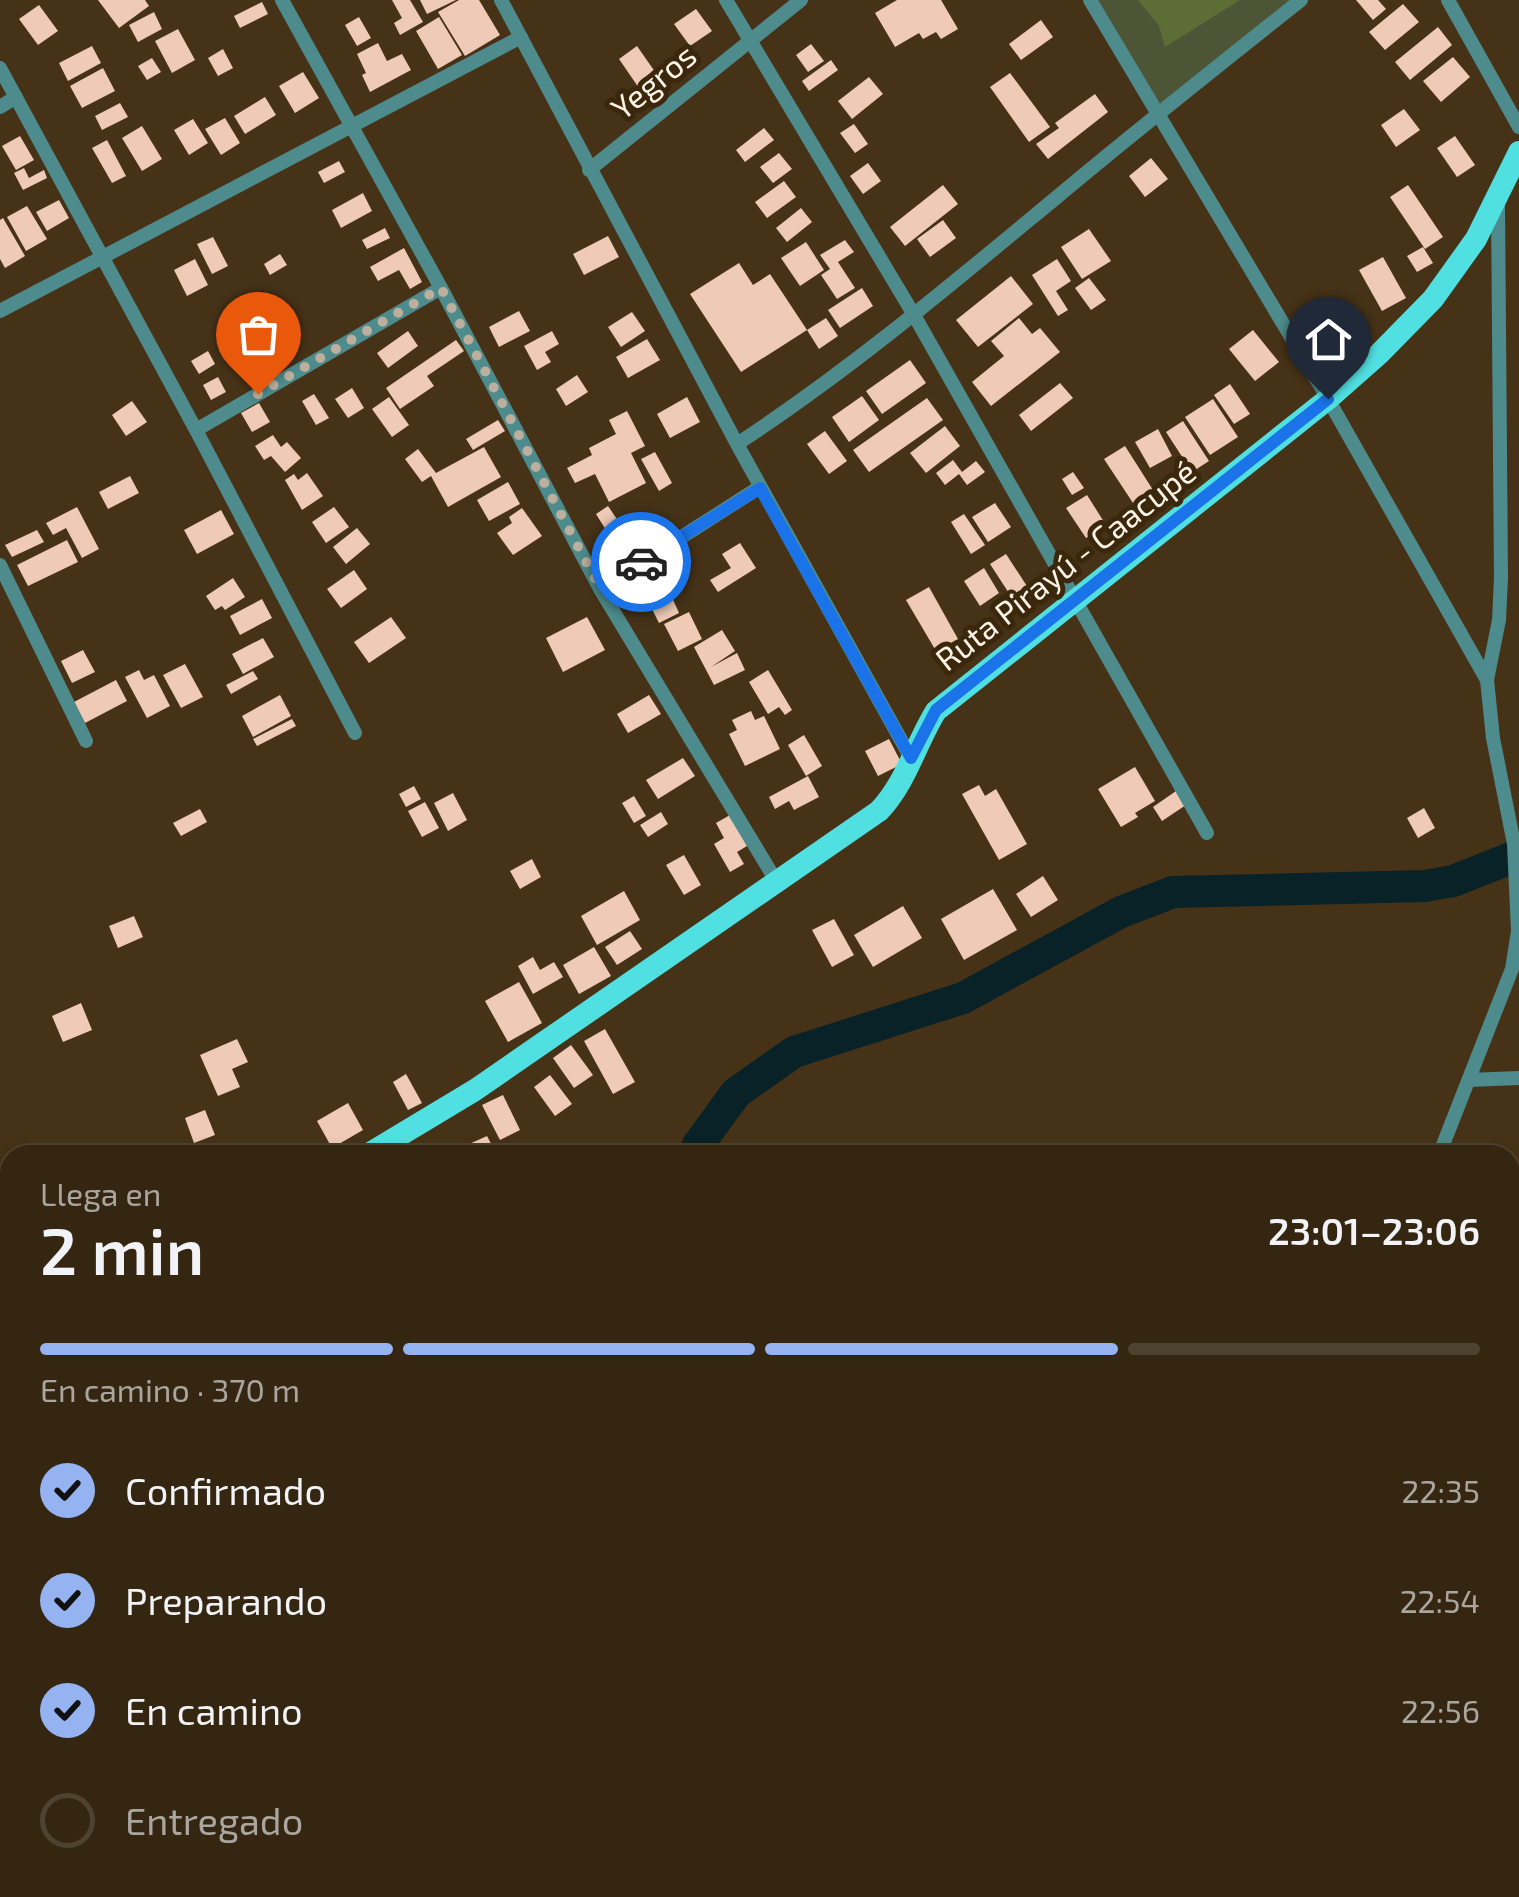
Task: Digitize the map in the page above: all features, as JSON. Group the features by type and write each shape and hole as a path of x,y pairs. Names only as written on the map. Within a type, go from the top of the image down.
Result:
{"main road":[{"name":"Ruta Pirayú - Caacupé","path":"383,1145 474,1090 880,811 895,795 936,710 1328,399 1433,299 1476,239 1519,152"}],"street":[{"path":"282,0 600,588 778,884"},
{"path":"501,0 736,444 911,758"},
{"path":"726,0 914,315 1207,833"},
{"name":"Yegros","path":"588,170 801,0"},
{"path":"1090,0 1328,399 1487,680"},
{"path":"736,444 787,411 914,315 1301,0"},
{"path":"1448,0 1519,126"},
{"path":"0,310 521,37"},
{"path":"0,68 355,733"},
{"path":"0,106 16,98"},
{"path":"1443,1145 1512,969 1518,931 1514,844 1493,738 1487,680 1499,620 1501,578 1498,194"},
{"path":"196,430 441,288"},
{"path":"600,588 760,488"},
{"path":"0,565 86,741"},
{"path":"1469,1080 1519,1078"}],"green space":[{"path":"1090,0 1301,0 1157,114"},
{"path":"1138,0 1240,0 1165,47 1159,26"}],"building":[{"path":"98,0 145,0 149,6 119,28"},
{"path":"392,0 410,0 423,22 400,35 394,23 402,18"},
{"path":"420,0 456,0 427,14"},
{"path":"459,0 479,0 500,35 465,56 438,12"},
{"path":"897,0 941,0 958,29 941,39 936,32 923,39 919,33 895,47 875,13"},
{"path":"1356,0 1378,0 1386,9 1373,20"},
{"path":"262,2 268,14 240,28 234,16"},
{"path":"1403,4 1419,22 1385,50 1369,32"},
{"path":"39,5 58,31 38,45 19,19"},
{"path":"696,9 712,31 690,46 674,24"},
{"path":"154,12 162,29 138,42 129,25"},
{"path":"359,17 371,38 357,46 345,25"},
{"path":"439,17 462,55 438,69 416,31"},
{"path":"1041,20 1053,37 1021,60 1009,44"},
{"path":"1438,27 1452,45 1410,80 1395,62"},
{"path":"178,29 195,60 172,73 155,41"},
{"path":"378,43 387,61 402,54 411,70 370,92 357,54"},
{"path":"811,44 824,61 808,72 796,55"},
{"path":"92,46 101,63 68,81 59,63"},
{"path":"637,46 660,79 641,91 619,59"},
{"path":"223,49 233,68 218,76 208,58"},
{"path":"1453,57 1470,77 1441,102 1423,81"},
{"path":"152,58 161,72 147,80 138,66"},
{"path":"831,60 838,70 809,91 802,81"},
{"path":"103,68 115,91 82,108 70,86"},
{"path":"303,72 319,98 295,113 279,86"},
{"path":"1010,73 1050,127 1029,142 990,87"},
{"path":"869,77 883,94 852,119 838,101"},
{"path":"1095,94 1108,112 1048,159 1036,144 1059,128 1055,123"},
{"path":"265,97 276,115 245,134 234,116"},
{"path":"120,103 128,117 102,130 95,116"},
{"path":"1404,109 1420,130 1396,147 1381,125"},
{"path":"225,118 240,143 221,155 205,129"},
{"path":"193,119 208,143 189,155 174,130"},
{"path":"854,124 868,144 855,153 840,133"},
{"path":"142,126 162,159 142,171 122,138"},
{"path":"764,128 774,140 745,162 736,150"},
{"path":"20,136 34,160 16,170 2,146"},
{"path":"1455,136 1475,165 1457,177 1437,148"},
{"path":"107,140 126,176 112,183 92,148"},
{"path":"779,153 792,169 773,183 760,167"},
{"path":"1151,158 1168,179 1145,197 1129,176"},
{"path":"339,161 345,172 324,183 318,172"},
{"path":"868,163 881,181 863,194 850,176"},
{"path":"24,168 29,178 44,170 47,178 23,190 14,173"},
{"path":"784,181 796,197 767,218 755,202"},
{"path":"943,185 958,204 905,246 890,227"},
{"path":"1408,185 1443,237 1425,249 1390,197"},
{"path":"363,193 372,211 341,228 332,210"},
{"path":"59,200 69,218 47,231 36,212"},
{"path":"27,206 47,239 26,251 7,217"},
{"path":"801,208 812,222 787,242 776,228"},
{"path":"3,218 25,256 5,268 0,259"},
{"path":"943,220 956,238 930,257 917,239"},
{"path":"385,228 390,238 367,249 362,240"},
{"path":"1089,229 1111,261 1082,279 1061,247"},
{"path":"608,236 619,257 584,275 573,254"},
{"path":"213,237 228,266 212,274 197,244"},
{"path":"845,240 854,252 838,262 855,288 837,299 821,275 830,269 820,255"},
{"path":"806,242 824,270 800,286 781,258"},
{"path":"1423,247 1433,263 1417,272 1407,256"},
{"path":"404,248 422,282 410,289 399,270 378,281 370,267"},
{"path":"280,254 287,265 270,275 264,264"},
{"path":"1383,257 1406,298 1382,311 1359,270"},
{"path":"195,259 208,285 187,296 174,270"},
{"path":"1057,259 1071,281 1056,291 1068,310 1058,316 1032,275"},
{"path":"739,263 753,285 770,274 807,330 741,372 690,294"},
{"path":"1011,276 1033,304 978,347 956,320"},
{"path":"1089,278 1106,300 1091,310 1075,288"},
{"path":"862,288 873,306 840,328 828,310"},
{"path":"519,311 530,331 499,347 489,327"},
{"path":"632,312 645,331 621,347 608,327"},
{"path":"826,318 838,336 819,349 807,330"},
{"path":"1019,318 1032,334 1040,328 1060,352 991,406 972,382 1004,356 991,341"},
{"path":"1253,330 1279,362 1255,381 1229,349"},
{"path":"408,331 418,346 388,368 377,353"},
{"path":"552,331 559,344 545,352 551,362 537,370 524,346"},
{"path":"265,338 271,350 246,363 239,351"},
{"path":"647,339 660,360 628,378 616,357"},
{"path":"456,340 464,351 427,376 434,386 400,409 386,388"},
{"path":"208,351 215,364 199,374 191,361"},
{"path":"910,360 926,383 882,414 866,391"},
{"path":"577,375 588,392 566,406 556,389"},
{"path":"218,377 226,392 211,400 203,385"},
{"path":"1060,383 1073,398 1031,431 1019,415"},
{"path":"1230,384 1250,414 1234,424 1214,395"},
{"path":"352,388 364,408 348,418 335,399"},
{"path":"314,394 329,418 316,425 302,401"},
{"path":"862,396 879,420 849,442 832,417"},
{"path":"389,397 409,425 392,437 372,409"},
{"path":"687,397 700,422 670,438 657,414"},
{"path":"927,398 943,420 869,472 853,450"},
{"path":"1213,399 1238,437 1210,455 1185,417"},
{"path":"132,401 147,422 126,436 112,415"},
{"path":"259,403 270,422 252,432 241,413"},
{"path":"627,411 645,446 631,453 646,483 609,502 595,474 575,483 567,468 592,455 589,448 616,434 609,420"},
{"path":"498,420 505,431 473,450 466,439"},
{"path":"1183,421 1209,461 1192,472 1166,432"},
{"path":"945,426 960,446 926,473 910,453"},
{"path":"1158,429 1172,456 1150,468 1135,442"},
{"path":"825,431 847,461 829,474 807,444"},
{"path":"273,435 281,447 287,442 301,458 285,472 271,456 264,460 255,446"},
{"path":"1125,446 1153,490 1133,503 1104,459"},
{"path":"484,447 501,477 448,507 431,476 422,482 405,459 418,449 436,473"},
{"path":"655,452 672,483 659,491 641,459"},
{"path":"953,460 962,472 976,461 985,472 967,485 959,474 945,485 936,473"},
{"path":"1073,472 1084,488 1072,495 1062,479"},
{"path":"307,473 323,496 302,510 285,480 294,474 298,480"},
{"path":"130,476 139,493 108,509 99,492"},
{"path":"508,482 520,504 489,521 477,500"},
{"path":"1087,495 1106,525 1086,538 1066,508"},
{"path":"995,503 1011,527 988,542 972,517"},
{"path":"608,506 627,534 614,543 596,514"},
{"path":"77,507 99,549 82,558 66,528 53,535 46,523"},
{"path":"334,507 349,527 326,543 312,522"},
{"path":"522,508 542,536 513,555 497,533 512,523 509,517"},
{"path":"221,510 234,534 197,554 184,530"},
{"path":"964,514 985,545 971,554 951,522"},
{"path":"357,528 370,544 346,564 333,547"},
{"path":"37,530 44,542 12,557 5,545"},
{"path":"67,540 78,562 28,586 17,565"},
{"path":"740,543 756,568 718,592 710,580 731,568 722,554"},
{"path":"1006,554 1034,597 1018,607 990,564"},
{"path":"984,568 999,593 980,606 964,581"},
{"path":"354,570 367,589 341,608 327,589"},
{"path":"233,578 245,597 225,610 222,606 215,610 206,596"},
{"path":"929,587 958,639 936,651 906,600"},
{"path":"670,593 679,613 659,623 649,603"},
{"path":"262,599 272,618 240,635 230,616"},
{"path":"689,612 702,639 678,651 664,624"},
{"path":"391,617 406,638 369,663 354,642"},
{"path":"587,617 605,650 563,672 546,638"},
{"path":"722,630 735,651 711,667 737,653 745,670 714,685 694,647"},
{"path":"263,638 274,657 243,674 232,654"},
{"path":"83,650 95,672 72,683 61,661"},
{"path":"185,664 203,697 181,708 163,675"},
{"path":"139,670 144,680 154,675 170,706 147,718 125,677"},
{"path":"768,670 792,710 785,715 779,707 768,714 749,682"},
{"path":"253,671 258,679 231,694 226,685"},
{"path":"116,680 127,701 85,723 74,702"},
{"path":"280,695 291,716 253,737 242,716"},
{"path":"649,695 661,714 628,733 617,714"},
{"path":"751,711 755,720 764,716 780,749 745,766 729,734 737,730 732,720"},
{"path":"292,719 296,726 257,746 253,739"},
{"path":"804,735 822,766 806,776 788,745"},
{"path":"889,739 902,764 878,776 865,751"},
{"path":"683,758 695,776 658,799 646,780"},
{"path":"1135,767 1155,801 1121,827 1098,789"},
{"path":"808,776 819,797 794,810 789,801 775,809 769,797"},
{"path":"979,785 985,796 996,789 1027,844 999,860 962,794"},
{"path":"414,786 421,799 406,807 399,794"},
{"path":"1176,791 1186,805 1162,821 1153,807"},
{"path":"453,793 467,820 448,831 434,803"},
{"path":"634,796 646,816 634,823 622,803"},
{"path":"425,802 439,828 422,837 408,811"},
{"path":"1424,808 1435,828 1418,838 1407,818"},
{"path":"200,809 207,822 181,836 173,823"},
{"path":"661,812 668,824 648,837 640,825"},
{"path":"730,815 747,846 737,852 744,864 730,872 714,844 724,838 716,823"},
{"path":"684,855 701,885 684,895 666,865"},
{"path":"532,859 541,877 520,889 510,871"},
{"path":"1043,876 1058,900 1031,917 1016,894"},
{"path":"993,889 1017,930 964,960 941,919"},
{"path":"624,891 640,920 597,945 581,916"},
{"path":"903,906 922,938 873,967 854,935"},
{"path":"134,916 143,937 118,948 109,926"},
{"path":"834,919 854,955 832,967 812,930"},
{"path":"630,931 642,949 617,965 605,947"},
{"path":"594,947 611,976 579,994 563,965"},
{"path":"533,957 540,970 554,962 563,977 533,994 518,966"},
{"path":"519,982 542,1023 508,1042 485,1001"},
{"path":"81,1003 92,1030 63,1042 52,1016"},
{"path":"605,1029 635,1082 613,1094 584,1041"},
{"path":"237,1039 248,1062 232,1069 240,1087 218,1096 200,1055"},
{"path":"571,1045 593,1075 574,1088 553,1058"},
{"path":"406,1074 422,1103 408,1110 393,1082"},
{"path":"550,1075 572,1104 555,1116 534,1087"},
{"path":"503,1095 520,1130 500,1140 482,1105"},
{"path":"348,1103 363,1130 330,1145 317,1121"},
{"path":"205,1110 215,1135 194,1143 185,1118"},
{"path":"487,1136 492,1145 467,1145"}],"waterway":[{"path":"698,1145 736,1093 794,1052 963,998 1121,912 1173,892 1425,886 1453,881 1519,855"}],"way so far":[{"path":"258,394 441,288 600,588 641,562"}],"route":[{"path":"641,562 760,488 911,758 936,710 1328,399"}]}
